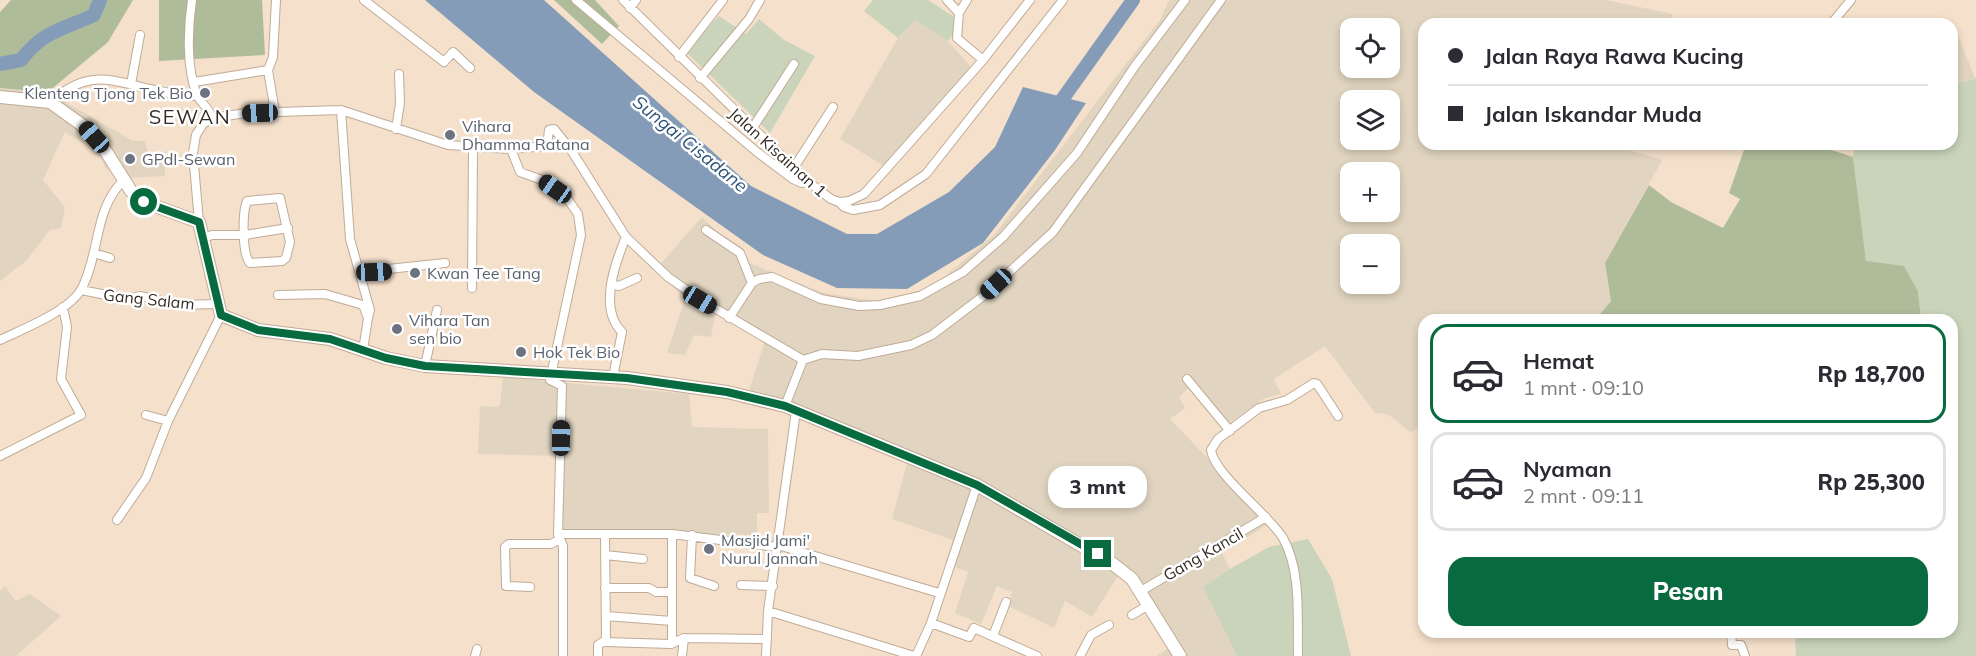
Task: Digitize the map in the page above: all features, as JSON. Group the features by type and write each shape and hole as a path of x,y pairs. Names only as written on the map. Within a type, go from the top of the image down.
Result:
{"street":[{"path":"192,0 188,30 194,82 197,96 209,109 212,118"},
{"path":"275,112 268,70 273,57 276,0"},
{"path":"364,0 444,62 453,52 470,68"},
{"path":"576,0 757,152 793,179 802,183 807,181"},
{"name":"Jalan Kisaiman 1","path":"623,0 793,169 831,199 839,201 849,201 864,194 983,60 1030,0"},
{"path":"630,8 636,0"},
{"path":"679,57 723,0"},
{"path":"700,78 749,19 760,0"},
{"path":"947,0 959,13"},
{"path":"967,0 959,13 957,38 983,60"},
{"path":"839,201 844,207 853,210 880,205 926,174 1063,0"},
{"path":"729,318 753,283 759,279 772,277 821,299 859,306 880,305 920,296 963,272 1003,237 1077,153 1135,66 1185,0"},
{"path":"117,520 146,478 168,421 219,309 201,239 193,153 196,135 203,124 212,118 275,112 340,110 448,145 472,148 512,149 547,146 549,130 554,129 571,150 626,237 668,277 729,318 803,360 822,354 858,356 911,345 932,335 982,297 1053,232 1221,0"},
{"path":"1836,18 1851,0"},
{"path":"131,84 140,35"},
{"path":"752,129 794,64"},
{"path":"194,82 268,70"},
{"path":"396,129 400,103 399,74"},
{"path":"50,102 67,87 87,79 114,79 197,96"},
{"path":"0,97 50,102 82,125 105,150 123,181 144,202 199,222"},
{"path":"793,169 833,107"},
{"path":"340,110 350,239 370,310 363,350"},
{"path":"472,148 472,288"},
{"path":"512,149 520,172 542,180 567,198 575,207 581,235 550,380 562,386 559,537 563,546 563,656"},
{"path":"0,340 63,307 81,290 94,253 105,205 112,191 123,181"},
{"path":"280,198 290,242 286,258 282,261 250,263 246,256 245,235 243,211 247,201 280,198"},
{"path":"201,239 212,235 245,235 288,228"},
{"path":"706,230 740,253 753,283"},
{"path":"613,377 622,332 616,325 612,309 611,284 626,237"},
{"path":"94,253 110,258"},
{"path":"360,272 445,263"},
{"path":"611,284 619,286 637,278"},
{"name":"Gang Salam","path":"81,290 127,299 140,296 180,305 219,309"},
{"path":"278,295 325,294 359,302 366,308 368,318"},
{"path":"0,456 81,415 62,379 67,327 63,307"},
{"path":"219,309 258,330 330,339 386,358 425,366 613,377 727,392 790,408 977,485 1113,564 1132,579 1141,591 1180,656"},
{"path":"425,366 437,310"},
{"path":"766,656 768,611 778,546 790,408 803,360"},
{"path":"1187,379 1230,431"},
{"path":"1298,656 1295,575 1283,538 1217,464 1211,454 1212,445 1259,408 1287,400 1314,383 1317,384 1338,416"},
{"path":"146,415 168,421"},
{"path":"768,611 915,656 931,623 939,593 977,485"},
{"name":"Gang Kancil","path":"1141,591 1266,517"},
{"path":"604,534 605,642"},
{"path":"530,587 506,586 505,547 509,544 551,544 559,537 604,534 672,534 778,546 939,593"},
{"path":"672,534 672,643"},
{"path":"692,535 690,578 714,586"},
{"path":"605,555 643,560"},
{"path":"741,585 773,586"},
{"path":"605,588 649,588 671,592"},
{"path":"993,636 1006,602"},
{"path":"1132,615 1150,604"},
{"path":"606,616 672,621"},
{"path":"931,623 969,637 974,628 1037,656"},
{"path":"1080,656 1091,635 1108,625"},
{"path":"598,656 598,645 605,642 672,643 684,638 767,639"},
{"path":"682,656 684,638"},
{"path":"1731,638 1732,645 1741,645 1744,656"}],"shaded area":[{"path":"1169,0 1606,0 1673,14 1672,18 1418,18 1418,150 1630,150 1662,160 1605,263 1611,301 1600,314 1418,314 1418,427 1411,433 1388,414 1375,413 1325,346 1274,379 1281,394 1263,399 1224,427 1190,386 1179,397 1185,408 1170,419 1270,523 1222,553 1230,569 1203,587 1237,656 1157,656 1168,648 1136,584 1120,573 1092,617 1065,601 1054,628 1008,606 1012,592 997,586 981,624 955,613 968,572 945,563 953,540 892,519 908,459 747,397 765,341 718,314 715,314 711,337 694,335 685,355 667,353 685,299 656,269 702,217 750,263 823,293 884,302 931,288 994,235 1160,20"},
{"path":"915,20 948,41 972,68 886,167 840,139 898,38"},
{"path":"1958,36 1975,78 1958,83"},
{"path":"0,88 48,92 133,141 145,141 148,154 165,155 165,176 124,178 105,168 102,160 90,148 65,132 43,180 65,207 61,228 50,230 26,261 0,281"},
{"path":"503,377 689,394 692,427 768,429 769,513 757,513 757,535 560,533 559,456 478,454 480,406 497,407 500,405"},
{"path":"5,586 16,601 30,594 61,616 16,656 0,656 0,591"}],"green space":[{"path":"11,0 133,0 108,42 48,92 0,88 0,12"},
{"path":"159,0 262,0 265,55 159,61"},
{"path":"554,0 595,0 619,26 602,44"},
{"path":"873,0 928,0 962,22 948,41 915,20 898,38 864,11"},
{"path":"719,16 746,34 759,19 784,40 815,56 770,133 685,51"},
{"path":"1976,78 1976,656 1796,656 1795,638 1958,638 1958,314 1920,314 1918,291 1904,266 1866,262 1853,157 1854,150 1958,150 1958,83"},
{"path":"1744,150 1831,150 1853,157 1866,261 1904,266 1918,291 1920,314 1600,314 1611,301 1605,263 1649,185 1671,202 1723,228 1740,199 1729,193"},
{"path":"1308,539 1332,579 1351,656 1237,656 1203,587 1269,547"}],"water":[{"path":"425,0 544,0 751,186 847,234 877,234 949,192 995,147 1023,87 1086,103 1055,150 983,243 907,289 837,288 763,255 534,92"}],"waterway":[{"path":"0,64 21,60 29,50 46,37 94,15 100,0"},
{"name":"Sungai Cisadane","path":"1054,111 1133,0"}],"place":[{"name":"Klenteng Tjong Tek Bio","path":"205,93"},
{"name":"Vihara Dhamma Ratana","path":"450,135"},
{"name":"GPdI-Sewan","path":"130,159"},
{"name":"Kwan Tee Tang","path":"415,273"},
{"name":"Vihara Tan sen bio","path":"397,329"},
{"name":"Hok Tek Bio","path":"521,352"},
{"name":"Masjid Jami' Nurul Jannah","path":"709,549"}],"district":[{"name":"SEWAN","path":"190,117"}],"route":[{"path":"144,202 199,222 201,239 221,315 228,316 236,322 258,330 330,339 386,358 425,366 627,378 727,392 785,406 977,485 1098,554"}]}
